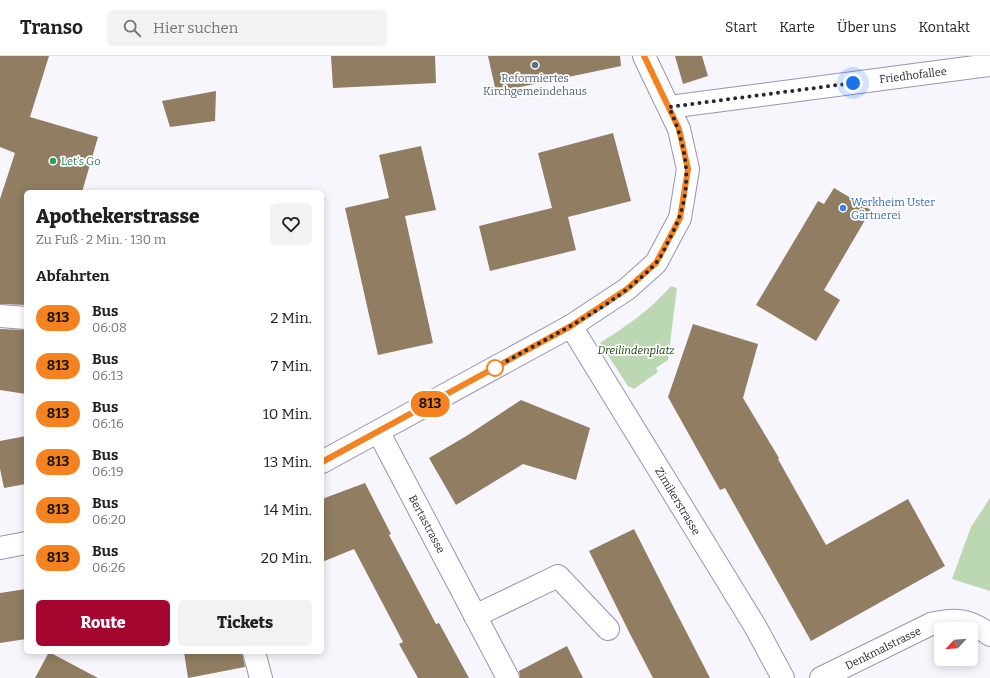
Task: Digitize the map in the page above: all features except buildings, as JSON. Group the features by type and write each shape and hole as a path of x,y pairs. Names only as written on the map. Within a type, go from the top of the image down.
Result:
{"street":[{"path":"324,461 379,433 571,326 627,289 656,263 680,218 688,169 679,129 644,56"},
{"name":"Friedhofallee","path":"669,107 990,65"},
{"path":"0,316 24,318"},
{"name":"Zimikerstrasse","path":"571,326 755,626 783,678"},
{"name":"Bertastrasse","path":"379,433 508,678"},
{"path":"0,548 24,543"},
{"path":"475,616 558,576 608,629"},
{"name":"Denkmalstrasse","path":"821,678 931,624 949,620 966,621 983,629 990,635"},
{"path":"255,654 261,678"}],"green space":[{"name":"Dreilindenplatz","path":"671,286 677,288 668,360 656,368 658,372 634,389 628,386 600,343 646,310"},
{"path":"990,498 990,591 952,579 971,527"}],"bus line":[{"name":"813","path":"324,461 379,433 571,326 627,289 656,263 680,218 684,202 688,169 679,129 644,56"}],"place":[{"name":"Reformiertes Kirchgemeindehaus","path":"535,65"},
{"name":"Let‘s Go","path":"53,161"},
{"name":"Werkheim Uster Gärtnerei","path":"843,208"}],"route":[{"path":"495,368 571,326 627,289 656,263 680,218 684,202 688,169 679,129 669,107 853,83"}]}
